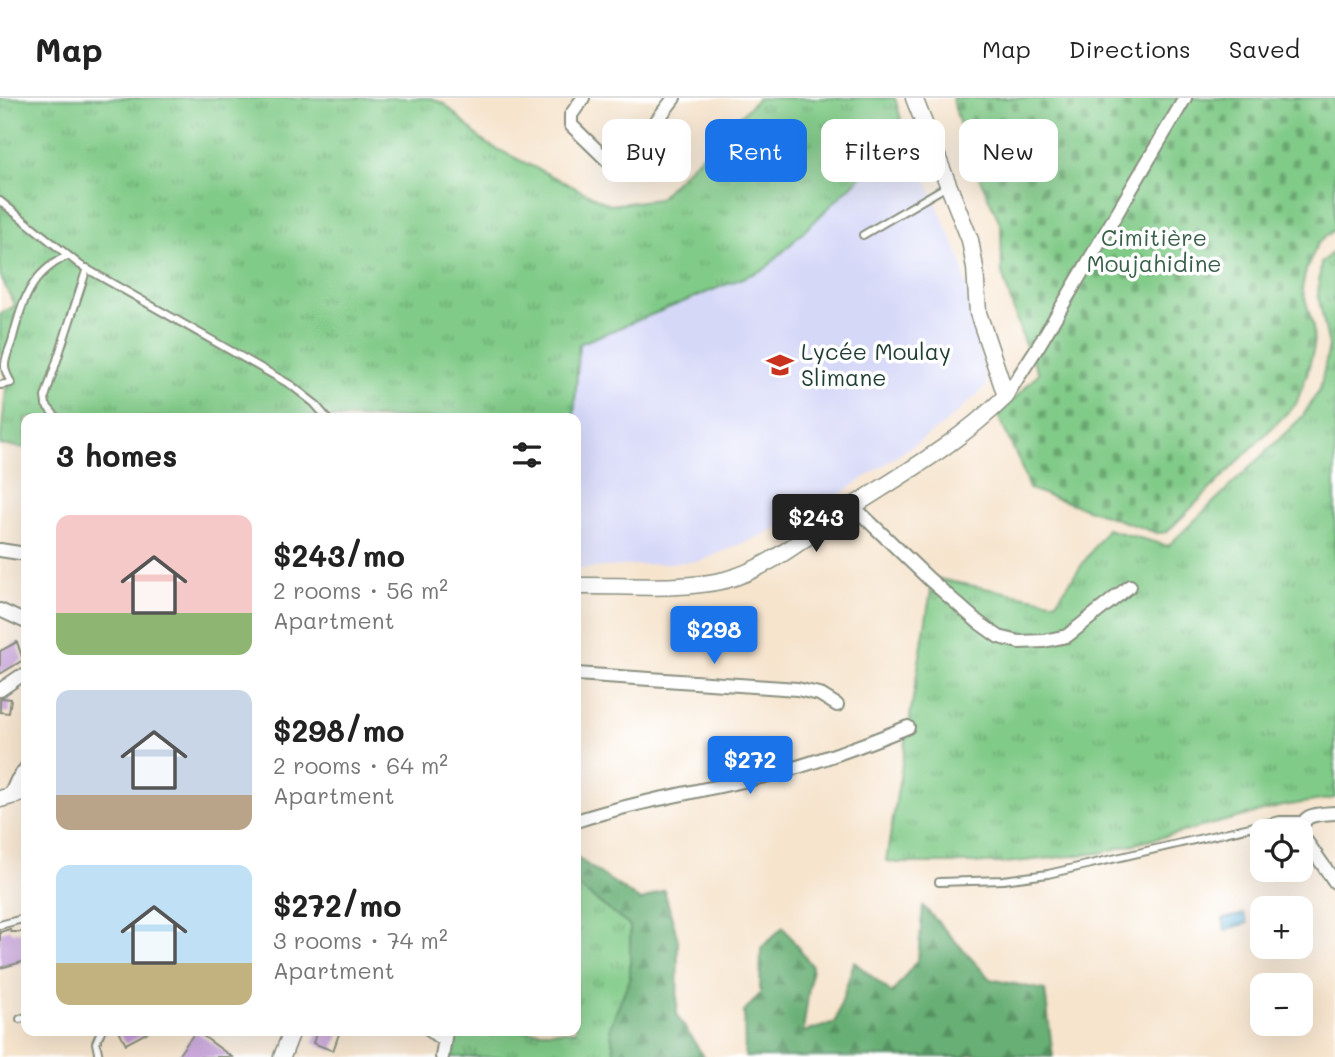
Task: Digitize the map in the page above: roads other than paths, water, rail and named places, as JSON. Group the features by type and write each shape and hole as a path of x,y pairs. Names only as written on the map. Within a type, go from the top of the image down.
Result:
{"street":[{"path":"583,98 571,115 571,125 608,161 618,165 626,161 674,98"},
{"path":"914,98 970,240 978,313 1006,396"},
{"path":"581,586 684,584 728,579 779,555 945,448 982,420 1006,396 1039,345 1185,98"},
{"path":"853,506 929,579 999,637 1019,642 1044,642 1067,636 1130,586"},
{"path":"0,550 21,553"},
{"path":"0,610 21,620"},
{"path":"581,674 797,689 819,694 837,705"},
{"path":"0,690 21,677"},
{"path":"581,820 647,801 784,771 831,757 908,727"},
{"path":"12,796 21,775"},
{"path":"1307,819 1316,814 1335,814"},
{"path":"1313,851 1335,882"},
{"path":"282,1057 290,1036"},
{"path":"442,1057 445,1036"}],"lane":[{"path":"863,235 947,186"},
{"path":"0,201 67,256 291,385 323,413"},
{"path":"0,385 11,383 5,367 19,313 29,288 42,272 67,256"},
{"path":"53,413 46,405 45,397 87,268"},
{"path":"939,882 1003,880 1048,874 1250,827"},
{"path":"0,925 21,919"},
{"path":"99,1036 96,1043 99,1057"}],"water":[{"path":"1244,914 1248,923 1225,930 1223,919"}],"place":[{"name":"Lycée Moulay Slimane","path":"780,365"}],"park label":[{"name":"Cimitière Moujahidine","path":"1154,251"}]}
